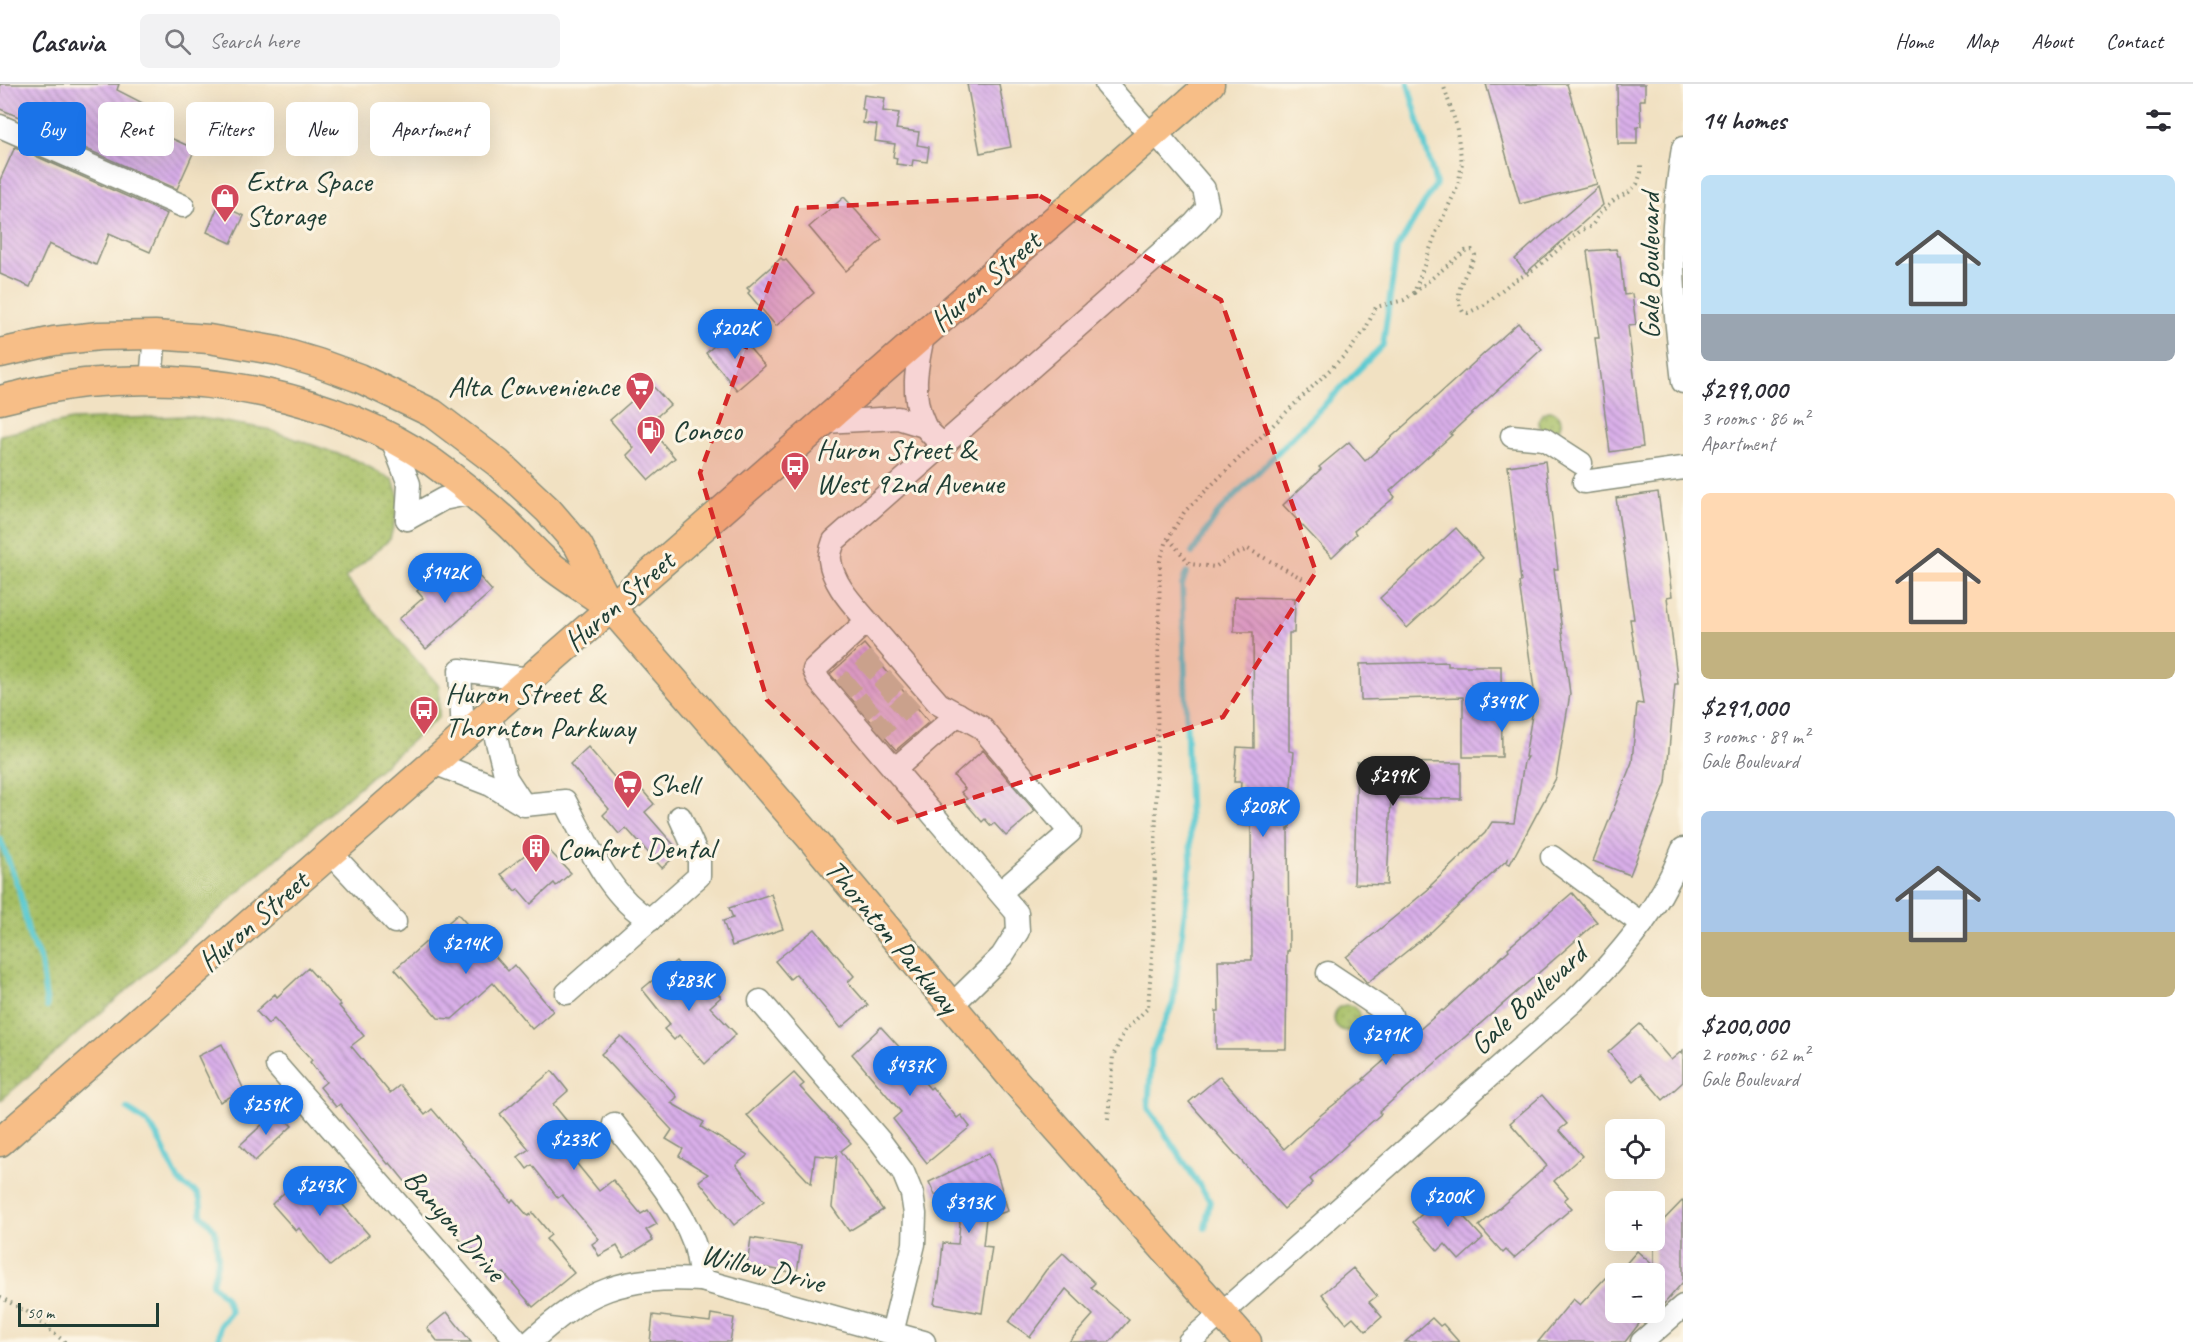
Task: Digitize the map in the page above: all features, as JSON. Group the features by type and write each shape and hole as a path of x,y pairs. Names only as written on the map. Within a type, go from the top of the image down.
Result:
{"main road":[{"name":"Huron Street","path":"0,1142 1210,84"},
{"name":"Thornton Parkway","path":"0,353 54,341 88,337 154,336 239,343 278,351 359,378 432,413 498,463 548,510 578,545 611,608 810,837 1015,1081 1247,1342"},
{"name":"Thornton Parkway","path":"0,400 83,383 186,381 218,385 311,405 391,437 432,462 506,522 546,562 611,608"}],"street":[{"path":"1001,892 1070,832 981,727 919,693 902,674 884,653 867,621 848,599 835,578 830,558 834,541 1194,225 1208,208 1204,189 1106,84"},
{"path":"0,126 183,206"},
{"name":"Gale Boulevard","path":"1683,148 1679,208 1673,247 1676,319 1683,382"},
{"path":"151,381 154,336"},
{"path":"922,336 915,372 915,391 924,426"},
{"path":"824,422 898,418 924,426 943,445"},
{"path":"1512,436 1544,439 1583,472 1683,468"},
{"path":"391,437 408,484 407,519 443,499 472,493"},
{"path":"867,621 814,670 819,681 854,717 1017,913 1018,932 1002,956 951,1006"},
{"path":"463,737 460,670 530,679"},
{"path":"490,714 499,758 506,778 524,805"},
{"path":"895,769 958,714"},
{"path":"434,763 491,785 524,805 565,801 607,879 628,904 650,920"},
{"path":"567,993 699,876 699,859 680,817"},
{"name":"Gale Boulevard","path":"1189,1342 1574,1001 1603,972 1642,924 1666,887 1683,849"},
{"path":"331,853 395,922"},
{"path":"1552,857 1642,924"},
{"path":"1328,973 1391,1015"},
{"path":"760,1001 880,1141 903,1172 912,1194 915,1215 914,1244 892,1333"},
{"name":"Banyon Drive","path":"277,1066 518,1342"},
{"path":"614,1124 667,1193 684,1220 695,1246 701,1280"},
{"name":"Willow Drive","path":"530,1342 559,1316 602,1292 633,1281 667,1278 701,1280 924,1342"},
{"path":"1642,1342 1683,1306"}],"path":[{"path":"1414,293 1437,230 1458,186 1462,163 1456,124 1443,84"},
{"path":"1108,1119 1113,1056 1125,1030 1148,1008 1154,927 1160,561 1168,538 1185,511 1349,351 1365,330 1376,307 1401,300 1414,293 1465,251 1472,250 1475,255 1459,290 1458,301 1463,312 1468,313 1484,305 1513,281 1545,261 1580,231 1592,226 1600,213 1615,199 1629,192 1637,184 1641,173 1641,162"},
{"path":"1168,538 1190,564 1215,567 1230,556 1248,549 1305,580"},
{"path":"0,1297 27,1312 64,1342"}],"highlighted area":[{"path":"1040,196 1221,300 1316,572 1223,717 895,823 767,700 700,473 797,208"}],"green space":[{"path":"1550,411 1560,418 1561,422 1554,432 1550,433 1540,426 1539,422 1546,412"},
{"path":"188,416 267,429 358,461 393,480 400,500 390,539 345,578 439,686 439,717 0,1101 0,435 72,420"},
{"path":"1347,1005 1356,1009 1360,1018 1356,1027 1347,1031 1338,1027 1334,1018 1338,1009"}],"building":[{"path":"0,84 119,84 117,90 140,102 98,102 98,154 86,149 86,102 18,102 18,117 0,109"},
{"path":"967,84 999,84 1011,147 980,153"},
{"path":"1486,84 1567,84 1597,184 1520,204"},
{"path":"1617,84 1645,84 1645,100 1640,100 1641,126 1637,127 1637,144 1618,144"},
{"path":"864,95 885,98 883,111 899,113 896,129 919,132 917,145 929,147 927,162 913,160 912,166 896,164 897,158 893,157 895,144 875,141 877,125 863,123"},
{"path":"174,140 186,145 186,156 192,156 177,189 102,156 174,156"},
{"path":"15,147 18,148 18,156 35,156 167,214 150,252 109,234 96,265 49,244 30,287 0,274 0,180"},
{"path":"1598,187 1603,205 1526,273 1515,259"},
{"path":"844,197 882,240 846,271 809,227"},
{"name":"Extra Space Storage","path":"219,204 244,216 231,243 207,232"},
{"path":"1616,249 1620,256 1624,295 1632,294 1636,325 1628,326 1643,447 1610,452 1595,338 1599,338 1587,251"},
{"path":"781,258 786,260 814,293 776,326 748,293 750,291 747,288"},
{"path":"1518,323 1542,349 1390,491 1395,497 1354,531 1356,534 1332,557 1283,505 1321,469 1319,467 1349,442 1365,461"},
{"path":"733,329 765,366 737,390 706,353"},
{"path":"651,384 670,405 647,425 675,458 649,480 627,455 634,448 610,420"},
{"path":"1545,461 1558,569 1554,569 1570,694 1556,778 1510,864 1507,863 1508,859 1432,931 1367,983 1346,957 1431,887 1429,887 1485,833 1492,822 1514,823 1524,762 1527,757 1525,757 1535,697 1519,582 1521,582 1508,466"},
{"path":"1658,492 1672,596 1667,597 1678,684 1675,684 1666,783 1630,875 1593,861 1632,762 1637,703 1643,704 1630,619 1634,619 1616,498"},
{"path":"1456,528 1483,558 1407,628 1380,598"},
{"path":"465,560 492,591 426,649 399,619 423,598 417,591 435,575 441,581"},
{"path":"1234,597 1295,598 1294,633 1289,633 1289,751 1294,752 1290,828 1288,828 1289,951 1287,951 1286,1049 1216,1049 1216,1011 1219,1011 1218,960 1252,960 1251,826 1238,825 1241,782 1234,782 1237,747 1254,748 1253,632 1234,632"},
{"path":"864,644 929,722 896,750 830,674"},
{"path":"1448,662 1448,666 1501,666 1502,757 1463,757 1463,697 1361,700 1360,664"},
{"name":"Shell","path":"588,747 628,793 638,785 654,804 645,812 680,852 662,868 626,828 619,834 603,815 609,809 570,764"},
{"path":"983,750 1035,811 1006,836 994,823 991,826 985,819 982,822 964,801 967,799 961,792 965,789 954,776"},
{"path":"1357,762 1461,763 1461,799 1391,798 1387,885 1354,884"},
{"name":"Comfort Dental","path":"541,842 571,873 556,886 554,883 531,904 518,889 515,891 501,874"},
{"path":"1572,893 1597,922 1379,1112 1381,1114 1310,1179 1313,1183 1284,1209 1189,1102 1220,1076 1284,1149 1443,1011 1509,950 1508,948"},
{"path":"771,894 783,929 732,946 723,921 733,918 729,908"},
{"path":"458,914 508,971 514,965 553,1011 532,1029 493,983 452,1019 438,1018 395,969"},
{"path":"815,929 854,976 848,982 868,1005 841,1028 796,974 790,979 775,961"},
{"path":"676,961 703,994 711,987 721,997 710,1007 736,1034 705,1064 679,1035 674,1040 664,1029 670,1024 642,989"},
{"path":"308,968 341,1005 339,1006 364,1036 351,1046 390,1093 400,1085 425,1115 432,1109 511,1202 513,1199 528,1216 533,1213 551,1235 546,1239 574,1273 533,1307 504,1273 497,1279 473,1249 470,1252 420,1191 416,1195 340,1104 336,1107 320,1087 326,1082 310,1062 312,1060 274,1019 268,1024 256,1011 275,994 277,997"},
{"path":"1640,1024 1671,1060 1683,1050 1683,1082 1663,1100 1641,1074 1633,1081 1608,1052"},
{"path":"881,1027 903,1051 900,1053 930,1089 932,1087 957,1118 961,1115 970,1127 927,1163 893,1119 901,1112 852,1054"},
{"path":"621,1036 675,1094 677,1097 671,1103 704,1122 701,1127 748,1155 736,1165 764,1201 734,1225 699,1181 708,1174 679,1156 683,1149 666,1139 672,1130 601,1054"},
{"path":"222,1044 244,1090 220,1102 198,1056"},
{"path":"552,1071 568,1091 553,1104 575,1131 560,1143 599,1191 613,1180 641,1214 648,1210 657,1224 646,1230 653,1240 624,1258 617,1246 599,1256 592,1244 599,1239 562,1195 558,1198 532,1165 527,1169 518,1157 529,1149 500,1114"},
{"path":"794,1073 804,1084 800,1087 851,1143 841,1151 883,1210 849,1231 832,1207 837,1155 834,1157 815,1155 811,1184 747,1115"},
{"path":"1542,1095 1567,1124 1559,1130 1582,1156 1554,1181 1568,1197 1564,1200 1572,1208 1514,1258 1506,1250 1503,1253 1479,1226 1547,1166 1510,1123"},
{"path":"277,1111 292,1126 255,1161 240,1145"},
{"path":"989,1153 1008,1211 986,1218 983,1246 992,1247 982,1313 934,1304 939,1283 943,1243 958,1244 960,1223 950,1188 935,1195 929,1182"},
{"path":"311,1168 369,1235 330,1266 299,1228 296,1231 272,1204"},
{"path":"1444,1195 1483,1238 1459,1260 1445,1244 1438,1251 1413,1222"},
{"path":"1683,1200 1683,1282 1665,1303 1665,1263 1654,1263 1654,1251 1665,1251 1665,1219"},
{"path":"751,1238 801,1246 797,1273 747,1265"},
{"path":"1637,1251 1651,1263 1627,1263"},
{"path":"1063,1253 1095,1283 1091,1287 1129,1320 1110,1342 1069,1342 1093,1315 1066,1289 1030,1337 1009,1322 1046,1270"},
{"path":"1353,1268 1377,1296 1369,1302 1382,1317 1366,1331 1353,1317 1346,1323 1322,1294"},
{"path":"1605,1278 1605,1323 1640,1323 1625,1342 1538,1342 1573,1299 1580,1305"},
{"path":"447,1312 471,1342 438,1342 427,1328"},
{"path":"711,1314 734,1318 730,1342 650,1342 653,1315 710,1322"},
{"path":"1432,1318 1440,1326 1443,1324 1459,1342 1405,1342"}],"waterway":[{"path":"1192,553 1218,513 1383,345 1397,249 1436,184 1408,84"},
{"path":"1186,573 1182,585 1191,862 1173,1003 1152,1052 1148,1108 1210,1201 1205,1228"},
{"path":"0,839 19,889 29,935 41,962 47,1007"},
{"path":"127,1109 152,1128 178,1179 197,1194 201,1204 201,1214 215,1230 218,1259 212,1284 225,1297 231,1312 220,1325 219,1342"}],"tunnel":[{"path":"838,694 878,658"},
{"path":"856,715 897,679"},
{"path":"872,735 913,698"}],"place":[{"name":"Extra Space Storage","path":"225,224"},
{"name":"Alta Convenience","path":"640,412"},
{"name":"Conoco","path":"651,456"},
{"name":"Huron Street & West 92nd Avenue","path":"795,492"},
{"name":"Huron Street & Thornton Parkway","path":"424,736"},
{"name":"Shell","path":"628,810"},
{"name":"Comfort Dental","path":"536,874"}]}
